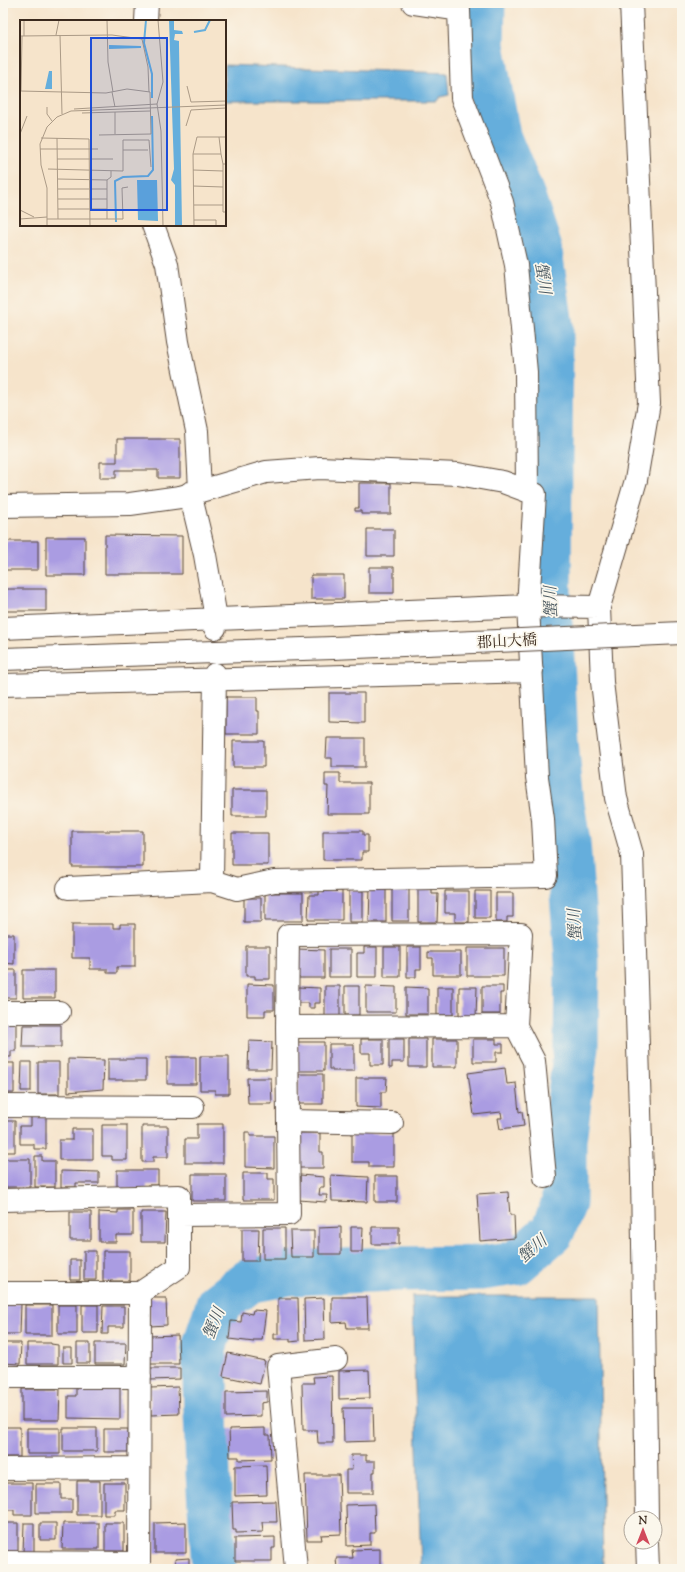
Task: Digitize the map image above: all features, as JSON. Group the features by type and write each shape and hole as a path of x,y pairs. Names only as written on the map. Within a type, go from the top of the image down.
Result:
{"street":[{"path":"146,20 147,3"},
{"path":"413,3 460,10 462,98 502,202 516,265 526,372 527,491"},
{"path":"631,3 649,403 636,480 599,607 602,682 616,798 632,854 642,1174 647,1510"},
{"path":"154,226 167,264 178,342 197,431 195,492 215,623"},
{"path":"3,506 130,504 180,497 266,472 320,468 458,474 503,482 535,494 528,606 537,777 543,819 546,876 274,881 237,889 212,881 68,888"},
{"path":"3,628 215,623 528,606 599,607"},
{"name":"郡山大橋","path":"3,659 333,648 682,633"},
{"path":"3,685 215,677 532,670"},
{"path":"212,881 215,677"},
{"path":"180,1215 289,1214 287,1027 288,935 522,934 516,1026 534,1061 545,1177"},
{"path":"3,1012 59,1012"},
{"path":"287,1027 516,1026"},
{"path":"3,1106 193,1107"},
{"path":"289,1121 392,1123"},
{"path":"3,1200 179,1196 180,1215 179,1268 140,1293 3,1292"},
{"path":"3,1562 139,1566 140,1293"},
{"path":"296,1569 278,1366 336,1359"},
{"path":"3,1377 140,1377"},
{"path":"3,1469 139,1468"},
{"path":"648,1550 648,1569"}],"water":[{"path":"226,65 447,73 449,95 440,97 437,101 226,101"},
{"path":"412,1296 599,1296 603,1569 421,1569"}],"building":[{"path":"117,439 180,439 180,478 158,478 158,470 116,470 116,478 100,478 100,462 117,462"},
{"path":"359,483 391,483 391,514 361,514 361,511 355,511 355,508 359,508"},
{"path":"367,529 394,529 394,556 367,556"},
{"path":"105,535 182,536 182,574 105,574"},
{"path":"46,537 85,537 85,575 46,575"},
{"path":"3,541 38,541 38,570 3,570"},
{"path":"369,567 394,567 394,593 369,593"},
{"path":"311,575 344,575 344,599 311,599"},
{"path":"3,589 46,589 46,611 3,611"},
{"path":"329,693 364,693 364,723 329,722"},
{"path":"226,697 257,697 257,711 259,711 259,734 226,734"},
{"path":"327,738 365,738 365,767 332,767 332,758 326,758"},
{"path":"233,741 264,741 264,767 233,767"},
{"path":"325,773 340,773 340,783 369,783 369,814 327,814 328,786 325,786"},
{"path":"232,790 266,790 266,816 232,816"},
{"path":"72,831 143,831 143,867 72,867"},
{"path":"323,831 363,831 363,835 368,835 368,852 362,852 362,860 323,860"},
{"path":"232,833 268,833 268,865 232,865"},
{"path":"370,889 386,889 386,922 369,922"},
{"path":"392,889 409,889 409,921 392,921"},
{"path":"418,889 432,889 432,894 438,894 437,922 418,922"},
{"path":"349,890 363,891 363,922 349,922"},
{"path":"319,891 342,891 342,920 308,920 309,895 319,895"},
{"path":"445,891 469,891 469,922 455,922 455,913 445,913"},
{"path":"475,891 490,891 490,918 475,918"},
{"path":"265,893 303,893 303,921 265,921"},
{"path":"496,893 513,893 513,917 507,917 507,922 496,922"},
{"path":"244,898 261,898 261,922 244,922"},
{"path":"72,924 113,924 113,928 120,928 120,924 135,924 135,967 117,967 117,973 107,973 107,969 90,969 90,958 72,958"},
{"path":"3,934 14,934 14,964 3,963"},
{"path":"246,946 270,946 270,979 255,979 255,976 246,976"},
{"path":"364,947 377,947 377,977 357,977 357,953 364,953"},
{"path":"384,947 400,947 400,977 384,977"},
{"path":"407,947 421,947 421,969 416,969 416,977 407,977"},
{"path":"467,948 504,948 504,976 467,976"},
{"path":"298,949 324,950 324,978 297,978"},
{"path":"329,949 351,949 351,977 329,977"},
{"path":"428,952 461,952 461,975 433,975 433,958 428,958"},
{"path":"3,970 16,970 16,998 3,998"},
{"path":"23,970 55,970 55,998 23,998"},
{"path":"247,984 274,985 274,1010 265,1010 265,1016 247,1016"},
{"path":"325,986 340,986 340,1016 325,1016"},
{"path":"345,986 359,986 359,1015 345,1015"},
{"path":"366,986 396,987 396,1012 366,1012"},
{"path":"482,986 503,986 503,993 500,993 500,1014 482,1014"},
{"path":"298,987 320,988 320,1003 314,1003 314,1008 309,1008 309,1003 298,1003"},
{"path":"406,987 428,988 428,1014 406,1014"},
{"path":"437,987 453,987 453,1015 437,1015"},
{"path":"459,987 477,987 476,1017 459,1017"},
{"path":"3,1023 16,1023 16,1051 11,1051 11,1057 7,1057 7,1053 3,1053"},
{"path":"23,1025 61,1025 61,1047 22,1047"},
{"path":"361,1039 383,1039 383,1065 370,1065 370,1053 361,1053"},
{"path":"389,1039 404,1039 404,1062 392,1062 392,1068 389,1068"},
{"path":"409,1039 426,1039 426,1067 409,1067"},
{"path":"432,1039 457,1039 457,1067 432,1067"},
{"path":"473,1039 496,1039 496,1044 503,1044 503,1052 496,1052 496,1062 473,1062"},
{"path":"249,1041 272,1042 271,1069 248,1069"},
{"path":"297,1042 324,1042 324,1071 297,1071"},
{"path":"329,1044 354,1044 354,1071 332,1071 332,1069 329,1069"},
{"path":"200,1056 229,1056 229,1094 215,1094 215,1090 200,1090"},
{"path":"167,1057 196,1057 196,1084 167,1084"},
{"path":"68,1059 104,1060 103,1089 68,1092"},
{"path":"108,1059 146,1059 146,1080 108,1080"},
{"path":"22,1062 31,1062 31,1091 21,1091"},
{"path":"38,1062 59,1062 59,1094 38,1094"},
{"path":"3,1063 14,1063 14,1093 3,1093"},
{"path":"505,1068 507,1084 516,1083 519,1112 522,1111 524,1126 500,1129 498,1118 502,1118 501,1112 474,1115 468,1073"},
{"path":"299,1074 323,1074 323,1104 298,1104"},
{"path":"247,1078 271,1078 272,1104 248,1104"},
{"path":"356,1078 387,1078 386,1092 381,1092 381,1108 356,1107"},
{"path":"31,1117 46,1117 46,1149 34,1149 34,1144 20,1144 20,1126 31,1126"},
{"path":"3,1121 15,1121 15,1152 3,1152"},
{"path":"197,1124 223,1124 223,1163 185,1163 185,1139 197,1139"},
{"path":"102,1125 127,1125 127,1160 112,1160 112,1156 102,1156"},
{"path":"142,1126 168,1126 168,1157 153,1157 153,1162 142,1162"},
{"path":"72,1129 93,1129 93,1160 59,1160 59,1140 72,1140"},
{"path":"245,1132 250,1132 250,1136 274,1136 274,1168 245,1167"},
{"path":"299,1133 320,1133 320,1152 323,1152 323,1168 299,1168"},
{"path":"352,1133 394,1133 394,1167 369,1167 369,1162 352,1162"},
{"path":"35,1156 42,1156 42,1161 55,1161 55,1187 35,1187"},
{"path":"3,1159 30,1159 30,1187 3,1187"},
{"path":"117,1170 158,1170 158,1185 147,1185 147,1189 117,1189"},
{"path":"61,1171 99,1172 99,1183 76,1183 76,1187 61,1187"},
{"path":"243,1173 268,1173 268,1179 274,1179 274,1200 243,1200"},
{"path":"192,1174 226,1174 226,1201 192,1201"},
{"path":"300,1175 324,1177 324,1187 320,1187 319,1195 327,1195 326,1202 299,1200"},
{"path":"331,1175 368,1177 367,1202 332,1201"},
{"path":"375,1176 397,1176 397,1202 375,1202"},
{"path":"508,1192 510,1215 514,1215 515,1238 480,1241 477,1194"},
{"path":"118,1210 133,1210 133,1235 116,1235 116,1242 99,1242 99,1212 118,1213"},
{"path":"70,1212 91,1212 91,1240 70,1240"},
{"path":"141,1212 166,1212 165,1242 141,1242"},
{"path":"341,1227 341,1254 319,1254 319,1228"},
{"path":"351,1227 363,1227 362,1252 351,1252"},
{"path":"372,1227 399,1227 399,1244 372,1244"},
{"path":"263,1228 285,1228 285,1259 263,1259"},
{"path":"242,1229 259,1229 258,1261 242,1261"},
{"path":"290,1231 314,1231 314,1257 291,1257"},
{"path":"84,1251 96,1251 96,1280 84,1280"},
{"path":"103,1251 130,1251 130,1281 103,1281"},
{"path":"70,1260 80,1260 80,1280 70,1280"},
{"path":"332,1297 367,1297 368,1328 347,1328 346,1322 332,1323"},
{"path":"149,1298 166,1298 167,1325 150,1326"},
{"path":"278,1298 298,1298 299,1341 290,1342 290,1339 274,1339 274,1334 278,1334"},
{"path":"324,1298 325,1339 305,1340 304,1299"},
{"path":"3,1304 21,1304 20,1334 3,1334"},
{"path":"25,1305 52,1305 52,1335 25,1335"},
{"path":"58,1305 77,1305 77,1334 58,1334"},
{"path":"82,1305 98,1305 98,1333 82,1333"},
{"path":"103,1306 124,1306 124,1327 108,1327 108,1334 102,1334"},
{"path":"253,1310 266,1311 262,1340 254,1340 254,1342 229,1339 231,1321 241,1322 242,1312 252,1314"},
{"path":"178,1335 179,1364 149,1364 149,1336"},
{"path":"3,1343 21,1343 20,1364 3,1363"},
{"path":"27,1343 51,1343 58,1345 58,1364 27,1364"},
{"path":"77,1343 90,1343 90,1363 77,1363"},
{"path":"95,1343 126,1343 125,1364 95,1364"},
{"path":"63,1348 72,1348 72,1363 63,1363"},
{"path":"228,1353 265,1361 260,1384 223,1376"},
{"path":"149,1368 180,1368 180,1379 150,1380"},
{"path":"369,1370 370,1398 339,1399 339,1371"},
{"path":"332,1376 333,1443 318,1443 317,1430 303,1430 302,1383 314,1383 313,1377"},
{"path":"178,1387 179,1414 151,1415 150,1388"},
{"path":"76,1388 120,1388 120,1419 68,1418 68,1396 76,1396"},
{"path":"22,1389 60,1389 59,1420 22,1420"},
{"path":"267,1391 267,1402 261,1403 261,1416 226,1417 226,1392"},
{"path":"343,1408 373,1408 374,1441 344,1442"},
{"path":"3,1427 20,1427 20,1457 3,1457"},
{"path":"27,1428 60,1428 60,1454 27,1454"},
{"path":"63,1428 97,1428 97,1451 63,1451"},
{"path":"265,1428 265,1435 270,1435 271,1459 239,1460 239,1457 230,1457 229,1429"},
{"path":"104,1429 128,1429 128,1452 104,1452"},
{"path":"351,1455 366,1455 366,1461 375,1461 375,1472 373,1472 373,1493 346,1493 346,1470 352,1470"},
{"path":"266,1465 267,1495 235,1496 235,1466"},
{"path":"305,1475 339,1475 341,1534 321,1535 322,1540 307,1540"},
{"path":"77,1481 100,1481 100,1515 77,1515"},
{"path":"3,1483 32,1483 32,1515 14,1515 14,1510 3,1510"},
{"path":"104,1483 125,1483 125,1510 115,1510 115,1515 104,1515"},
{"path":"36,1484 61,1484 61,1499 72,1499 72,1513 36,1513"},
{"path":"276,1501 277,1522 262,1522 263,1532 236,1533 236,1530 233,1530 232,1502"},
{"path":"374,1504 375,1533 370,1533 370,1545 347,1546 346,1505"},
{"path":"186,1522 186,1553 155,1553 155,1523"},
{"path":"3,1523 18,1523 18,1553 6,1553 6,1549 3,1549"},
{"path":"24,1523 34,1523 34,1553 23,1553"},
{"path":"40,1523 56,1523 56,1540 40,1540"},
{"path":"63,1523 99,1523 99,1549 62,1549"},
{"path":"105,1523 124,1523 124,1551 105,1551"},
{"path":"275,1537 275,1548 272,1548 272,1561 235,1561 235,1538"},
{"path":"380,1549 380,1569 337,1569 336,1558 353,1558 352,1550"},
{"path":"189,1558 189,1569 176,1569 175,1559"}],"waterway":[{"name":"蟹川","path":"214,1569 208,1474 204,1348 218,1305 249,1281 289,1273 396,1269 481,1268 516,1263 552,1232 564,1203 564,1140 576,1048 577,961 568,842 562,804 556,741 549,597 551,326 539,245 523,197 498,136 482,45 483,3"}]}
